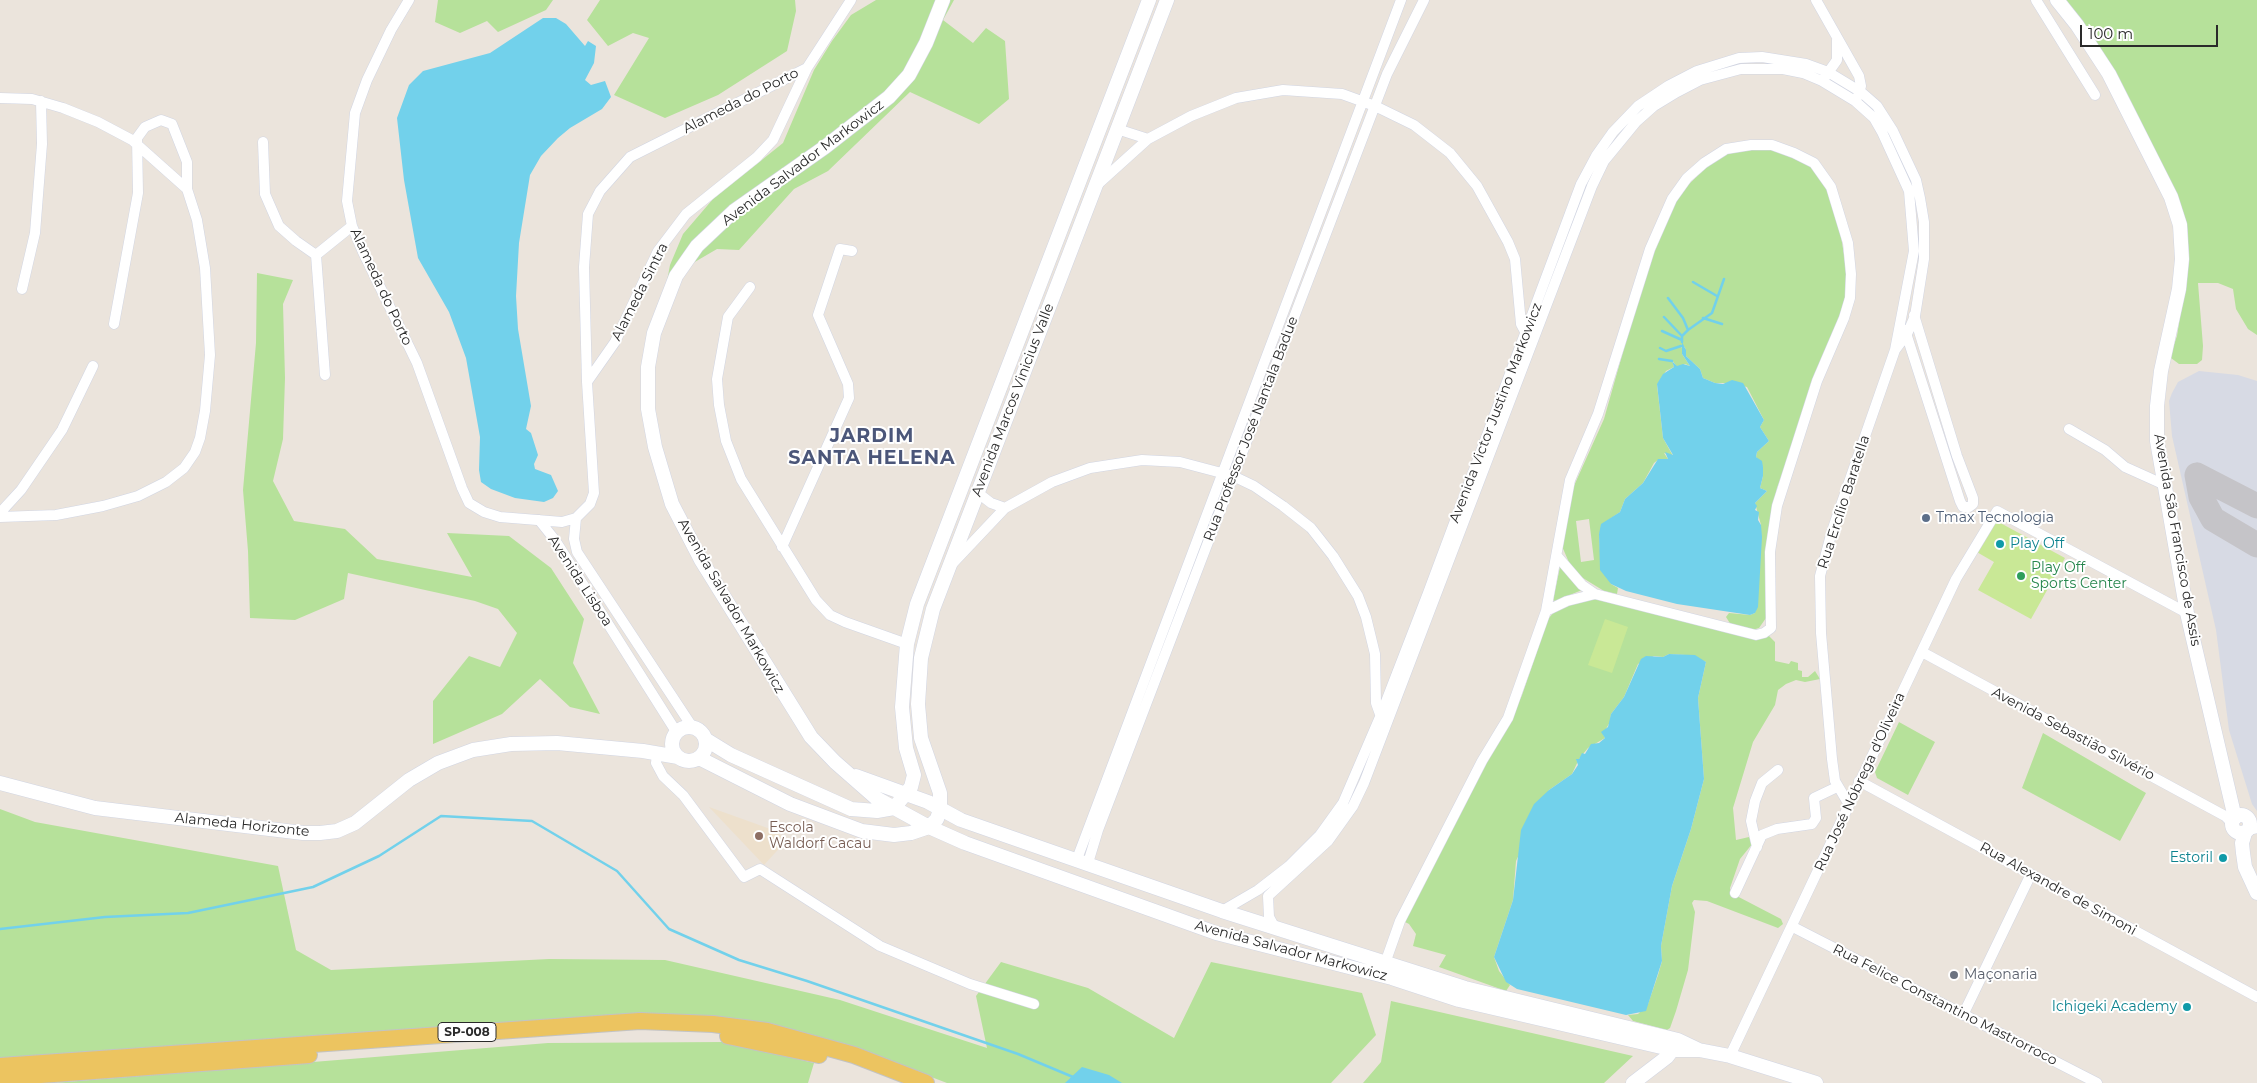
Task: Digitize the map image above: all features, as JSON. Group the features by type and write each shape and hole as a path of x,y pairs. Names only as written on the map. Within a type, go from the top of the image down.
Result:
{"main road":[{"name":"SP-008","path":"0,1066 640,1021 712,1024 768,1031 854,1055 926,1083"},
{"name":"SP-008","path":"0,1078 593,1033 657,1032 724,1035 850,1061 903,1083"}],"street":[{"name":"Alameda do Porto","path":"409,0 391,30 367,80 355,114 347,201 352,226 417,363 469,503 484,512 500,517 562,522 576,518 590,504 594,493 587,382 584,267 588,214 600,191 630,157 807,68 851,0"},
{"name":"Avenida Salvador Markowicz","path":"943,0 926,43 909,75 889,97 825,147 734,211 697,246 676,276 654,333 648,367 648,409 654,447 672,504 701,560 794,713 823,751 876,798 929,828 965,843 1216,933 1381,975 1459,1000 1730,1056 1816,1083"},
{"name":"Avenida Marcos Vinicius Valle","path":"906,795 914,775 906,748 902,707 908,644 917,604 1149,0"},
{"name":"Avenida Marcos Vinicius Valle","path":"940,809 940,793 921,738 918,704 921,658 933,609 1166,0"},
{"name":"Rua Professor José Nantala Badue","path":"1082,861 1222,473 1400,0"},
{"name":"Rua Professor José Nantala Badue","path":"1082,861 1098,830 1387,74 1424,0"},
{"path":"1816,0 1859,76 1858,96 1882,132 1909,191 1914,251 1896,350"},
{"path":"2036,0 2095,95"},
{"name":"Avenida São Francisco de Assis","path":"2057,0 2077,25 2109,74 2171,198 2180,225 2182,260 2179,289 2161,371 2157,406 2157,441 2187,613 2241,822 2245,867 2257,892"},
{"path":"1822,81 1838,56 1837,41 1833,30"},
{"name":"Avenida Victor Justino Markowicz","path":"1530,336 1588,170 1613,132 1638,106 1690,74 1739,58 1784,59 1828,72 1858,96"},
{"name":"Alameda Sintra","path":"587,382 615,342 658,251 686,214 757,157 773,140 807,68"},
{"name":"Avenida Victor Justino Markowicz","path":"1268,896 1304,866 1341,824 1364,783 1384,719 1530,336 1604,161 1636,122 1677,92 1700,80 1741,69 1783,69 1822,81 1858,96"},
{"path":"1095,187 1148,139 1191,116 1236,98 1283,90 1342,94 1375,106 1414,125 1450,153 1477,186 1508,242 1515,260 1519,315 1530,336"},
{"path":"1858,96 1877,106 1893,131 1916,180 1924,222 1924,259 1914,316 1907,334 1896,350"},
{"path":"0,98 41,101 98,122 136,144 187,189"},
{"path":"22,289 36,224 42,144 41,101"},
{"path":"0,518 56,515 103,506 138,496 184,468 194,452 206,411 210,355 206,268 197,220 187,189 187,162 171,122 161,120 146,127 139,134 136,144 137,201 114,324"},
{"path":"1117,129 1148,139"},
{"path":"263,142 265,194 272,213 279,226 316,255"},
{"path":"1381,975 1400,921 1482,761 1508,718 1546,611 1570,480 1598,414 1650,249 1672,199 1687,178 1704,163 1726,149 1751,145 1772,145 1814,163 1831,186 1848,243 1851,274 1850,298 1844,318 1817,381 1777,506 1770,552 1770,628 1764,633 1756,635 1595,594 1582,585 1557,556"},
{"path":"316,255 352,226"},
{"path":"782,547 849,398 848,384 818,315 840,249 852,251"},
{"path":"316,255 324,375"},
{"path":"750,287 728,317 717,379 719,405 726,441 741,479 816,600 830,615 908,644"},
{"path":"1901,320 1960,501 1964,507 1969,507 1973,504 1973,498 1957,456 1914,316 1906,298"},
{"name":"Rua Ercílio Baratella","path":"1848,803 1838,787 1832,759 1821,633 1820,576 1832,531 1896,350"},
{"path":"0,513 20,490 62,430 93,366"},
{"path":"2069,429 2105,450 2125,466 2165,486"},
{"path":"951,565 1006,508 1052,482 1090,468 1142,460 1180,462 1233,476 1262,491 1311,528 1333,556 1353,588 1366,617 1372,639 1375,654 1376,703 1384,719"},
{"path":"978,493 990,503 1006,508"},
{"name":"Rua José Nóbrega d'Oliveira","path":"1730,1056 1793,927 1848,803 1956,579 1997,511 2187,613"},
{"name":"Avenida Lisboa","path":"576,518 574,539 577,552 634,635 693,728"},
{"name":"Avenida Lisboa","path":"539,520 620,642 672,737"},
{"path":"1546,611 1567,602 1595,594"},
{"path":"917,604 933,609"},
{"name":"Avenida Lisboa","path":"620,642 628,636 634,635"},
{"name":"Avenida Sebastião Silvério","path":"1922,652 2241,822"},
{"name":"Avenida Victor Justino Markowicz","path":"1222,911 1258,890 1290,866 1320,835 1343,803 1384,719"},
{"path":"687,728 693,728 703,734 705,750 699,758 688,761 678,757 673,749 672,737 687,728"},
{"name":"Alameda Horizonte","path":"650,752 672,737"},
{"path":"705,739 731,755 851,809 877,811 894,808 906,795"},
{"name":"Alameda Horizonte","path":"0,782 95,808 303,833 320,833 337,831 355,823 409,780 438,763 473,750 511,744 556,744 650,752 678,757"},
{"path":"650,752 663,776 683,795 744,877 760,869 880,946 970,984 1034,1004"},
{"path":"699,758 790,804 862,831 894,835 911,834 929,828 937,819 940,809"},
{"path":"1757,847 1751,821 1755,801 1762,783 1778,770"},
{"name":"Avenida Salvador Markowicz","path":"848,774 906,795 975,825 1222,911 1465,988 1676,1045"},
{"name":"Rua Alexandre de Simoni","path":"1859,781 2257,997"},
{"path":"1735,893 1766,832 1807,826 1814,823 1814,798 1838,787"},
{"path":"940,793 959,814 975,825"},
{"path":"1027,864 1024,851 1034,846"},
{"path":"1963,1015 2031,874"},
{"path":"1258,890 1268,896 1269,917 1275,928"},
{"name":"Rua Felice Constantino Mastrorroco","path":"1793,927 2097,1083"},
{"path":"1633,1083 1676,1045"}],"shaded area":[{"path":"2199,371 2238,375 2257,381 2257,811 2252,804 2229,730 2216,630 2172,436 2169,401 2172,393 2178,382"},
{"name":"Escola Waldorf Cacau","path":"709,807 776,831 786,841 764,865"}],"green space":[{"path":"438,0 553,0 546,10 498,32 487,21 460,33 435,22"},
{"path":"600,0 795,0 796,11 787,51 718,95 665,118 614,95 649,38 633,33 608,46 587,20"},
{"path":"876,0 954,0 943,20 973,43 986,28 1005,41 1009,99 979,124 910,92 828,171 794,189 739,250 717,249 693,263 662,308 670,265 683,234 713,199 783,143 814,70 832,41 851,15"},
{"path":"2066,0 2257,0 2257,335 2248,329 2236,309 2233,289 2218,283 2198,283 2203,346 2202,360 2197,364 2179,364 2171,358 2177,336 2188,264 2135,115 2093,36"},
{"path":"1753,148 1772,149 1813,167 1828,189 1840,230 1847,273 1846,294 1841,314 1811,383 1789,458 1777,488 1770,526 1766,618 1759,628 1752,630 1731,625 1726,617 1729,613 1750,615 1755,613 1761,525 1755,503 1767,491 1760,488 1763,467 1756,457 1757,452 1769,441 1760,427 1764,420 1747,387 1715,383 1703,378 1700,369 1686,356 1685,347 1681,346 1684,352 1682,354 1690,366 1685,364 1677,367 1672,360 1674,367 1666,371 1657,385 1663,438 1673,456 1664,453 1668,459 1659,459 1654,463 1643,483 1625,499 1620,512 1607,521 1599,534 1600,551 1611,584 1618,588 1617,594 1604,591 1578,575 1571,567 1561,544 1573,488 1604,419 1645,274 1675,203 1689,184 1707,167 1730,152","holes":["1589,519 1594,560 1581,562 1576,521"]},
{"path":"257,273 293,280 283,304 285,378 283,439 273,481 294,521 345,529 377,559 472,577 447,533 509,536 551,568 584,619 573,663 600,714 570,707 540,679 502,714 433,744 433,701 469,656 500,667 517,633 498,609 475,601 348,573 344,599 295,620 250,618 248,551 243,490 256,343"},
{"name":"Play Off Sports Center","path":"1993,519 2065,558 2031,619 1978,590 1994,562 1975,551"},
{"path":"1560,567 1582,590 1555,601 1553,600"},
{"path":"1589,597 1768,635 1775,642 1775,661 1789,664 1791,661 1798,663 1798,670 1802,671 1802,677 1808,677 1815,671 1820,679 1805,682 1796,680 1778,690 1775,705 1753,742 1733,808 1736,840 1749,837 1753,843 1740,859 1730,888 1731,893 1781,919 1783,924 1778,928 1707,901 1694,900 1692,903 1695,912 1688,970 1676,1011 1670,1028 1667,1030 1633,1021 1628,1015 1638,1014 1648,1004 1658,975 1662,961 1661,946 1672,886 1691,829 1704,779 1698,698 1706,662 1686,655 1669,654 1663,657 1654,656 1638,664 1624,697 1611,714 1610,722 1603,734 1605,738 1588,748 1579,759 1572,774 1549,790 1516,861 1513,900 1494,957 1499,971 1510,985 1506,991 1439,967 1446,955 1413,946 1416,934 1409,924 1403,921 1459,811 1510,721 1522,695 1548,619 1556,610"},
{"path":"1605,619 1628,627 1612,673 1588,665"},
{"path":"1899,722 1935,742 1908,795 1877,778 1875,772"},
{"path":"2043,733 2146,793 2120,841 2022,788"},
{"path":"0,809 35,822 278,866 296,950 331,970 549,959 665,960 840,1000 987,1048 976,996 1001,962 1088,988 1174,1038 1211,962 1362,993 1376,1035 1331,1083 947,1083 871,1054 718,1020 0,1058"},
{"path":"1391,1001 1633,1056 1604,1083 1363,1083 1381,1062"},
{"path":"724,1042 814,1063 808,1083 53,1083 548,1043"}],"water":[{"path":"543,18 556,18 566,24 585,46 588,41 596,46 594,63 585,80 591,85 605,81 611,97 602,109 570,128 558,138 541,156 530,175 519,243 516,296 518,329 531,406 526,429 531,433 538,455 534,464 535,469 551,475 558,491 553,498 544,502 515,498 491,489 481,482 479,470 480,437 466,358 449,312 418,258 404,180 397,118 409,85 423,71 490,53"},
{"path":"1682,342 1686,350 1686,356 1700,369 1703,378 1723,384 1732,380 1743,383 1764,420 1760,427 1769,441 1757,452 1756,457 1762,461 1763,467 1760,488 1767,491 1755,503 1757,506 1755,510 1759,512 1758,520 1761,525 1762,537 1758,607 1755,613 1750,615 1677,604 1626,591 1611,584 1600,570 1599,534 1601,524 1620,512 1625,499 1643,483 1658,459 1668,459 1665,452 1673,455 1663,438 1657,384 1663,374 1674,367 1672,361 1677,366 1683,364 1690,366 1682,354"},
{"path":"1669,654 1695,655 1706,662 1698,698 1704,779 1691,829 1672,886 1661,946 1662,961 1646,1011 1626,1015 1517,989 1506,982 1494,957 1513,900 1521,830 1534,804 1549,790 1572,774 1578,765 1576,759 1579,759 1582,753 1585,754 1591,744 1599,743 1605,738 1601,732 1608,727 1611,714 1624,697 1641,659 1646,656 1663,657"},
{"path":"1082,1067 1109,1075 1122,1083 1065,1083"}],"waterway":[{"path":"1682,342 1682,336 1688,330 1712,313 1724,279"},
{"path":"1693,282 1717,296"},
{"path":"1668,298 1683,318 1688,330"},
{"path":"1664,317 1682,336"},
{"path":"1703,318 1722,324"},
{"path":"1662,331 1682,340"},
{"path":"1660,348 1666,351 1681,346"},
{"path":"1659,359 1672,361"},
{"path":"0,929 105,917 188,913 313,887 379,856 441,816 532,821 617,871 669,929 739,960 807,981 1018,1054 1073,1077"}],"taxiway":[{"path":"2197,475 2201,497 2213,519 2257,545"},
{"path":"2197,475 2257,506"}],"place":[{"name":"Tmax Tecnologia","path":"1926,518"},
{"name":"Play Off","path":"2000,544"},
{"name":"Play Off Sports Center","path":"2021,576"},
{"name":"Escola Waldorf Cacau","path":"759,836"},
{"name":"Estoril","path":"2223,858"},
{"name":"Maçonaria","path":"1954,975"},
{"name":"Ichigeki Academy","path":"2187,1007"}],"district":[{"name":"JARDIM SANTA HELENA","path":"872,447"}]}
